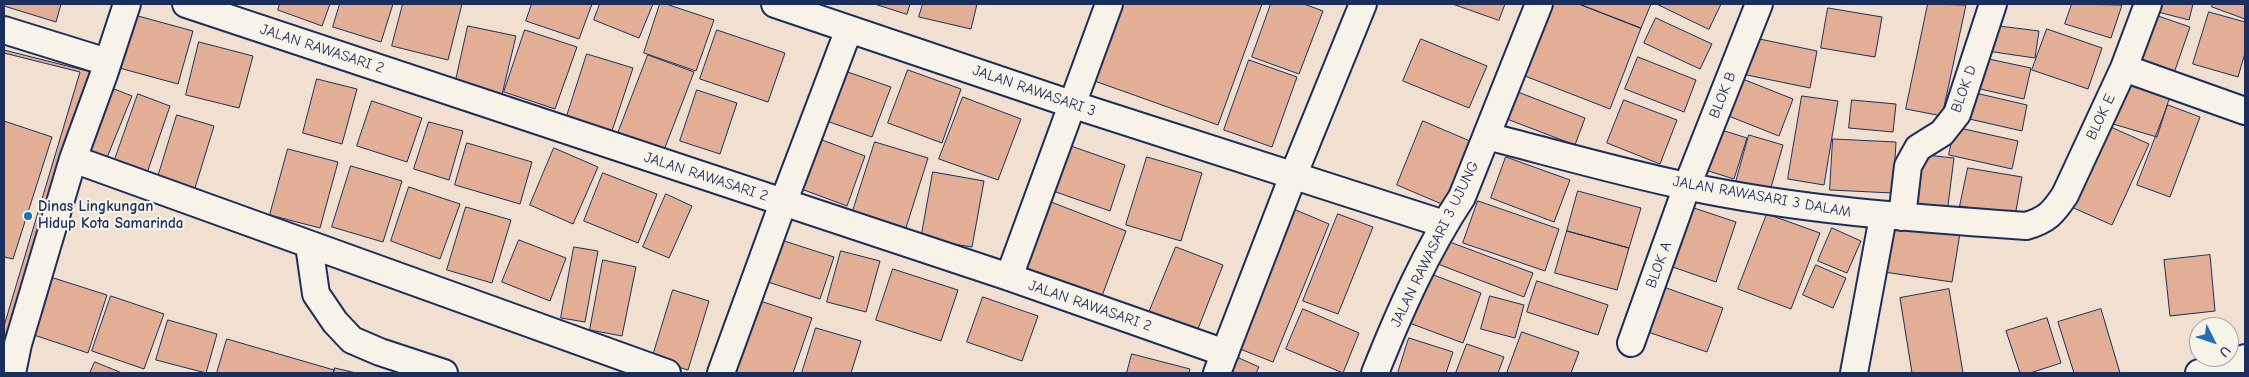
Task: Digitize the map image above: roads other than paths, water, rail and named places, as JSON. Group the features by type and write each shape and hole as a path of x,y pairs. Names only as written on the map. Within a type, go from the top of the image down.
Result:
{"street":[{"path":"12,373 18,344 73,160 127,4"},
{"name":"JALAN RAWASARI 2","path":"186,4 1010,277 1221,363"},
{"name":"JALAN RAWASARI 3","path":"775,4 1071,104 1444,224"},
{"path":"1010,277 1071,104 1109,4"},
{"path":"1221,363 1293,176 1363,4"},
{"name":"JALAN RAWASARI 3 UJUNG","path":"1375,373 1394,326 1444,224 1462,197 1540,4"},
{"name":"BLOK B","path":"1687,186 1759,4"},
{"name":"BLOK D","path":"1854,373 1893,217 1908,166 1918,148 1942,133 1957,114 1993,4"},
{"name":"BLOK E","path":"2041,222 2055,211 2065,195 2124,68 2148,4"},
{"path":"722,373 783,203 849,29"},
{"path":"4,30 107,62"},
{"path":"2124,68 2245,109"},
{"name":"JALAN RAWASARI 3 DALAM","path":"1487,136 1687,186 1816,208 1893,217 2026,226 2041,222"},
{"path":"73,160 667,373"},
{"name":"BLOK A","path":"1631,343 1687,186"},
{"path":"309,245 316,294 335,322 352,340 380,352 444,373"},
{"path":"2199,373 2245,358"}],"place":[{"name":"Dinas Lingkungan Hidup Kota Samarinda","path":"28,216"}]}
